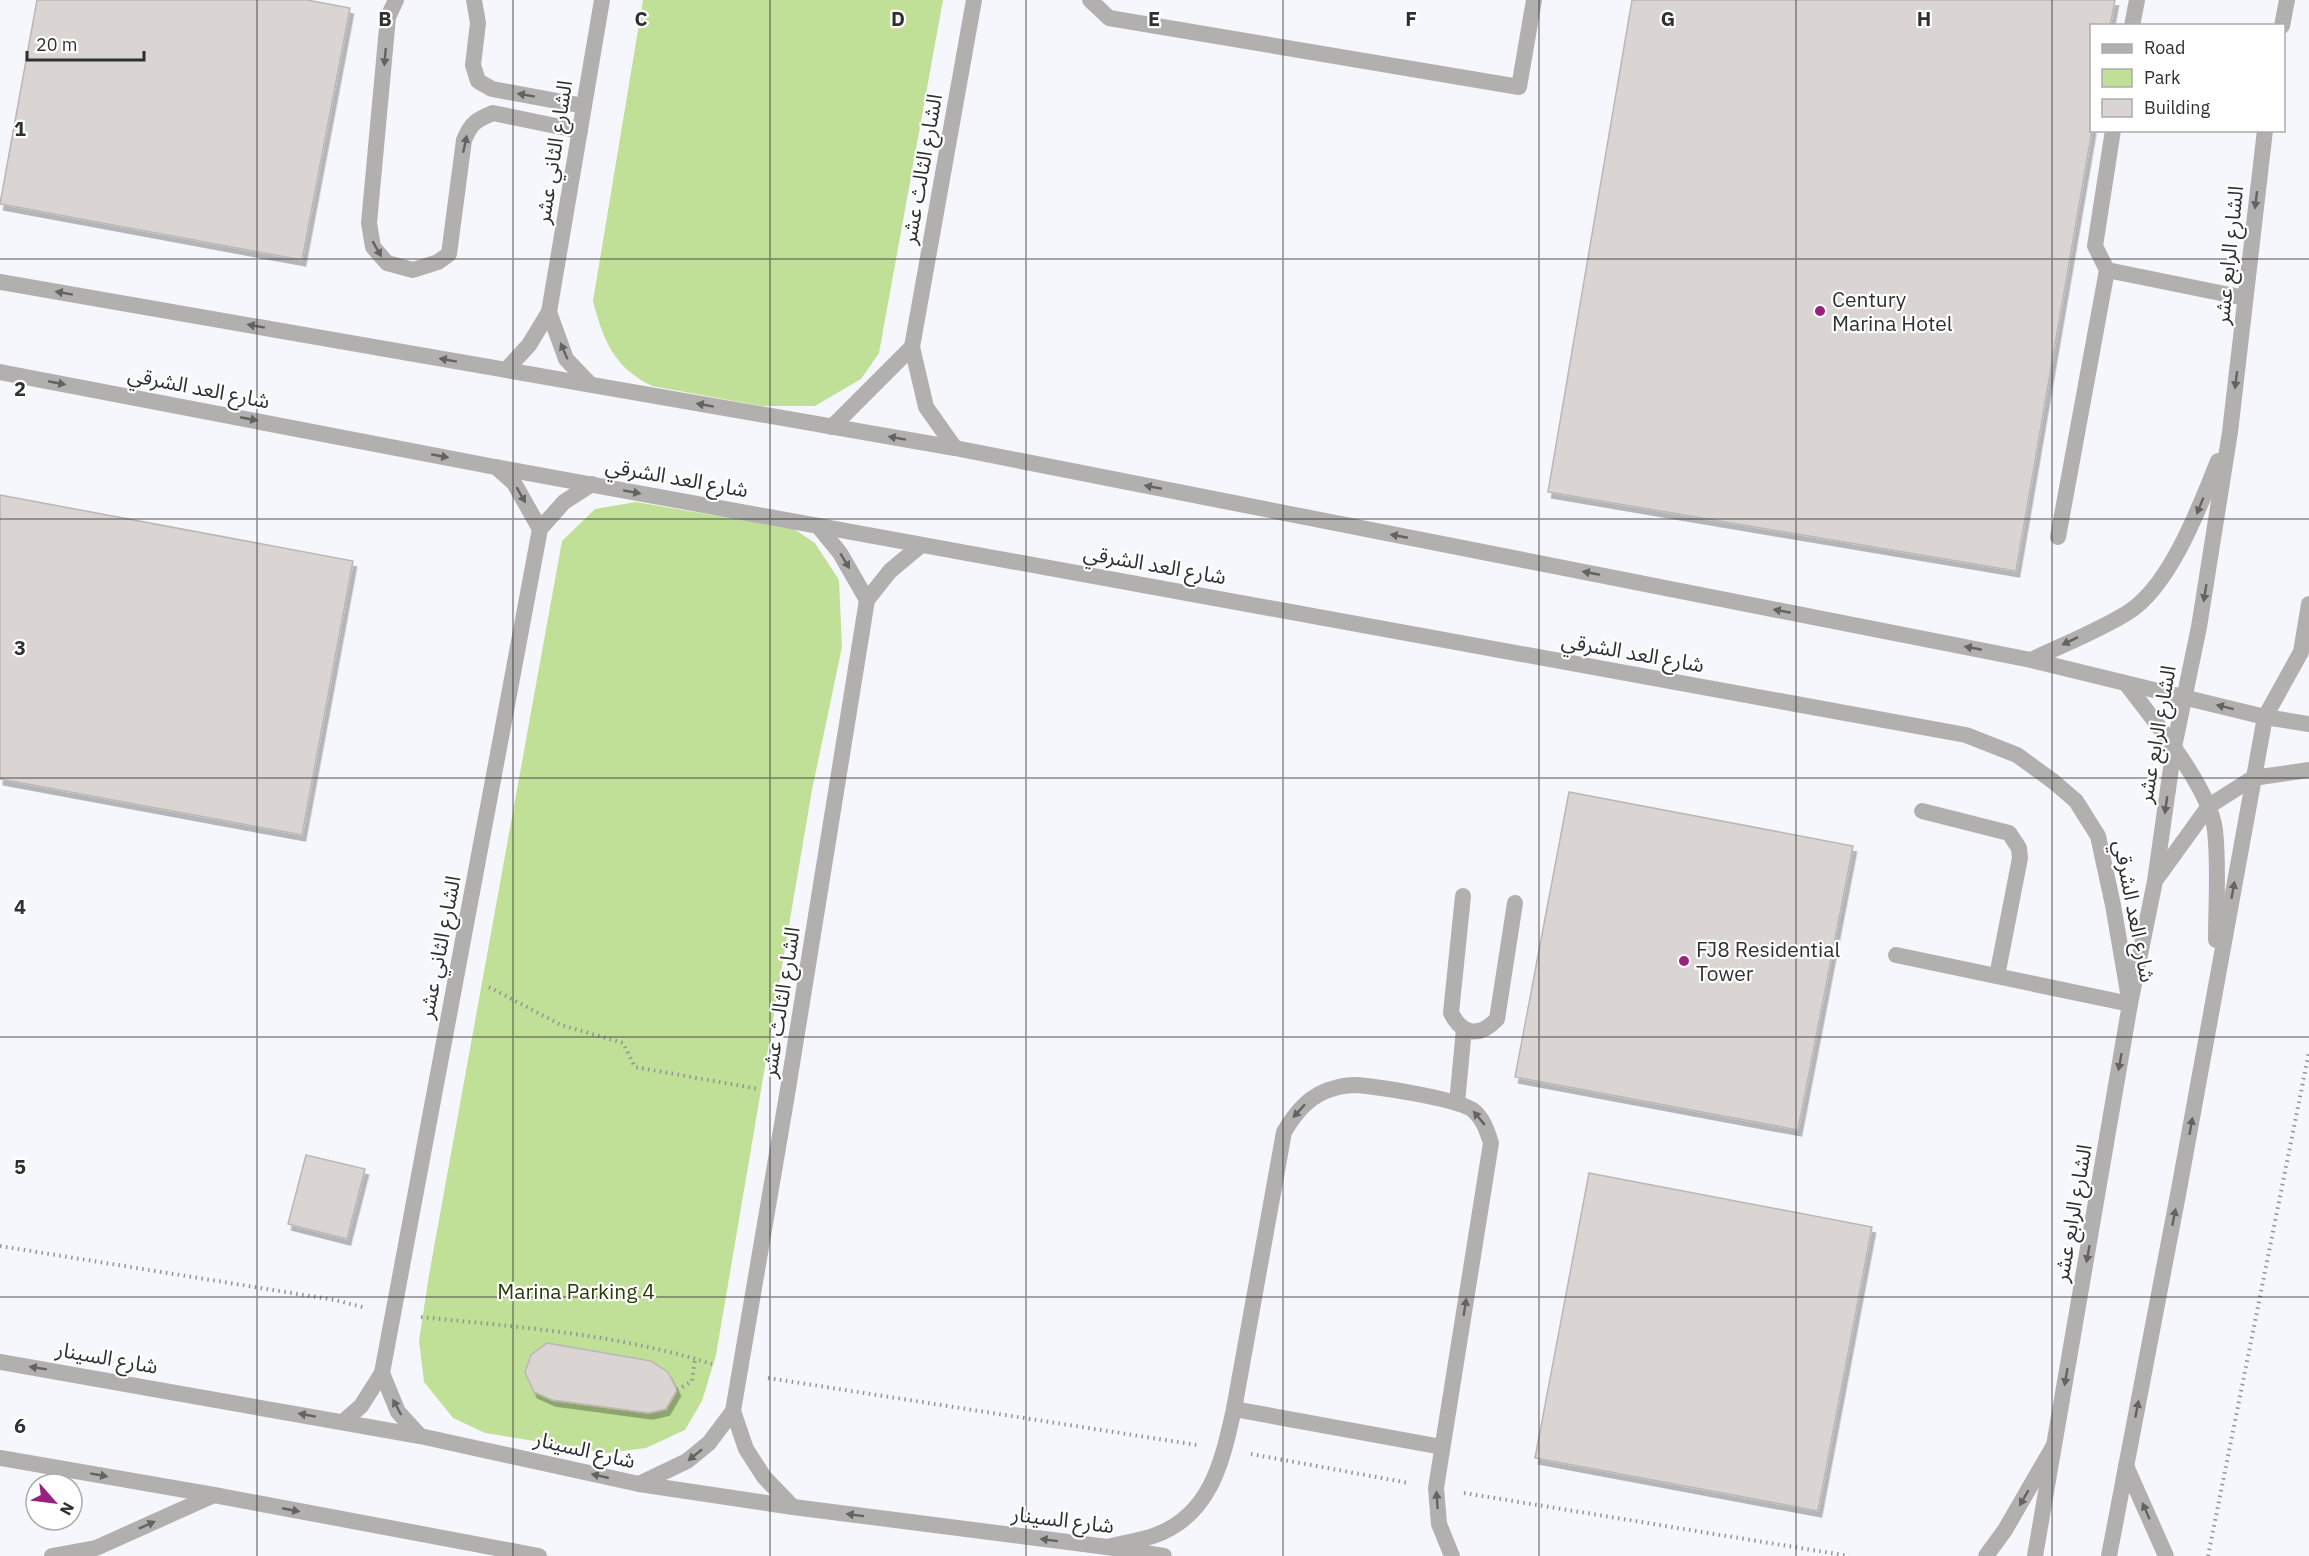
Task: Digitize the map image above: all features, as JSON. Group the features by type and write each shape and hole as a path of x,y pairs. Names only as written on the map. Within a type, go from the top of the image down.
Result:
{"street":[{"path":"396,0 388,17 369,223 373,247 387,263 413,270 438,262 449,254 464,140 470,126 482,117 493,113 580,131"},
{"path":"474,0 478,23 473,65 478,81 492,89 584,106"},
{"name":"الشارع الثاني عشر","path":"506,369 529,345 549,312 602,0"},
{"name":"الشارع الثالث عشر","path":"955,448 927,406 912,347 975,0"},
{"path":"1090,0 1109,18 1519,87 1534,0"},
{"path":"2132,24 2137,0"},
{"path":"2282,24 2287,0"},
{"path":"2058,537 2107,270 2095,246 2114,132"},
{"name":"الشارع الرابع عشر","path":"2035,1556 2130,1004 2155,881 2174,747 2199,627 2230,432 2265,132"},
{"path":"2107,270 2245,298"},
{"path":"0,282 955,448 2031,660 2265,717 2309,724"},
{"path":"549,312 567,358 590,384"},
{"path":"832,427 912,347"},
{"name":"شارع العد الشرقي","path":"0,372 495,467 1977,739 2017,755 2054,782 2076,801 2098,836 2113,905 2130,1004"},
{"path":"2031,660 2127,613 2149,594 2179,548 2195,518 2230,432"},
{"path":"495,467 514,483 540,529 564,502 592,484"},
{"path":"818,526 840,554 867,600"},
{"name":"الشارع الثاني عشر","path":"344,1421 361,1406 382,1373 540,529"},
{"name":"الشارع الثالث عشر","path":"639,1484 687,1461 710,1443 733,1411 867,600 890,571 921,544"},
{"path":"2109,1556 2265,717 2301,652 2309,604"},
{"path":"2127,685 2174,747 2209,806 2215,828 2215,989"},
{"path":"2155,881 2209,806 2253,778 2309,770"},
{"path":"1922,811 2009,833 2019,848 2020,858 1997,976"},
{"path":"1463,896 1450,1013 1456,1023 1464,1029 1477,1032 1488,1028 1497,1019 1515,903"},
{"path":"1896,955 2130,1004"},
{"path":"1457,1103 1464,1029"},
{"path":"1107,1547 1154,1536 1187,1518 1211,1488 1225,1449 1234,1409 1284,1132 1295,1113 1312,1098 1333,1088 1355,1085 1457,1103 1473,1110 1485,1125 1491,1143 1436,1488 1439,1524 1452,1556"},
{"name":"شارع السينار","path":"0,1362 344,1421 639,1484 793,1507 1164,1556"},
{"path":"382,1373 398,1412 420,1436"},
{"path":"1234,1409 1442,1447"},
{"name":"الشارع الثالث عشر","path":"733,1411 747,1449 764,1477 793,1507"},
{"path":"1986,1556 2005,1530 2053,1447"},
{"path":"0,1458 214,1495 539,1556"},
{"path":"2126,1466 2166,1556"},
{"path":"52,1556 96,1548 214,1495"}],"path":[{"path":"489,987 561,1025 623,1043 635,1067 787,1095"},
{"path":"2208,1556 2309,1052"},
{"path":"0,1246 335,1300 393,1314 552,1331 668,1351 739,1373 1225,1449 1436,1488 1849,1556"},
{"path":"677,1390 692,1381 695,1359"}],"green space":[{"path":"643,0 943,0 879,353 861,379 815,406 761,406 652,386 628,371 606,340 593,301"},
{"name":"Marina Parking 4","path":"636,502 794,529 815,543 839,580 842,647 812,790 716,1355 702,1401 685,1430 646,1448 607,1453 485,1433 453,1418 424,1382 419,1341 562,541 595,509"}],"building":[{"path":"37,0 307,0 350,8 302,260 0,204"},
{"name":"Century Marina Hotel","path":"1632,0 2115,0 2110,24 2090,24 2092,132 2016,571 1548,492"},
{"path":"0,495 353,561 302,835 0,779"},
{"name":"FJ8 Residential Tower","path":"1569,792 1853,846 1798,1130 1515,1077"},
{"path":"306,1155 365,1169 347,1239 288,1224"},
{"path":"1589,1173 1872,1227 1818,1511 1535,1458"},
{"path":"547,1343 651,1361 668,1372 677,1390 666,1409 649,1413 552,1400 534,1392 525,1372 531,1355"}],"place":[{"name":"Century Marina Hotel","path":"1820,311"},
{"name":"FJ8 Residential Tower","path":"1684,961"}]}
